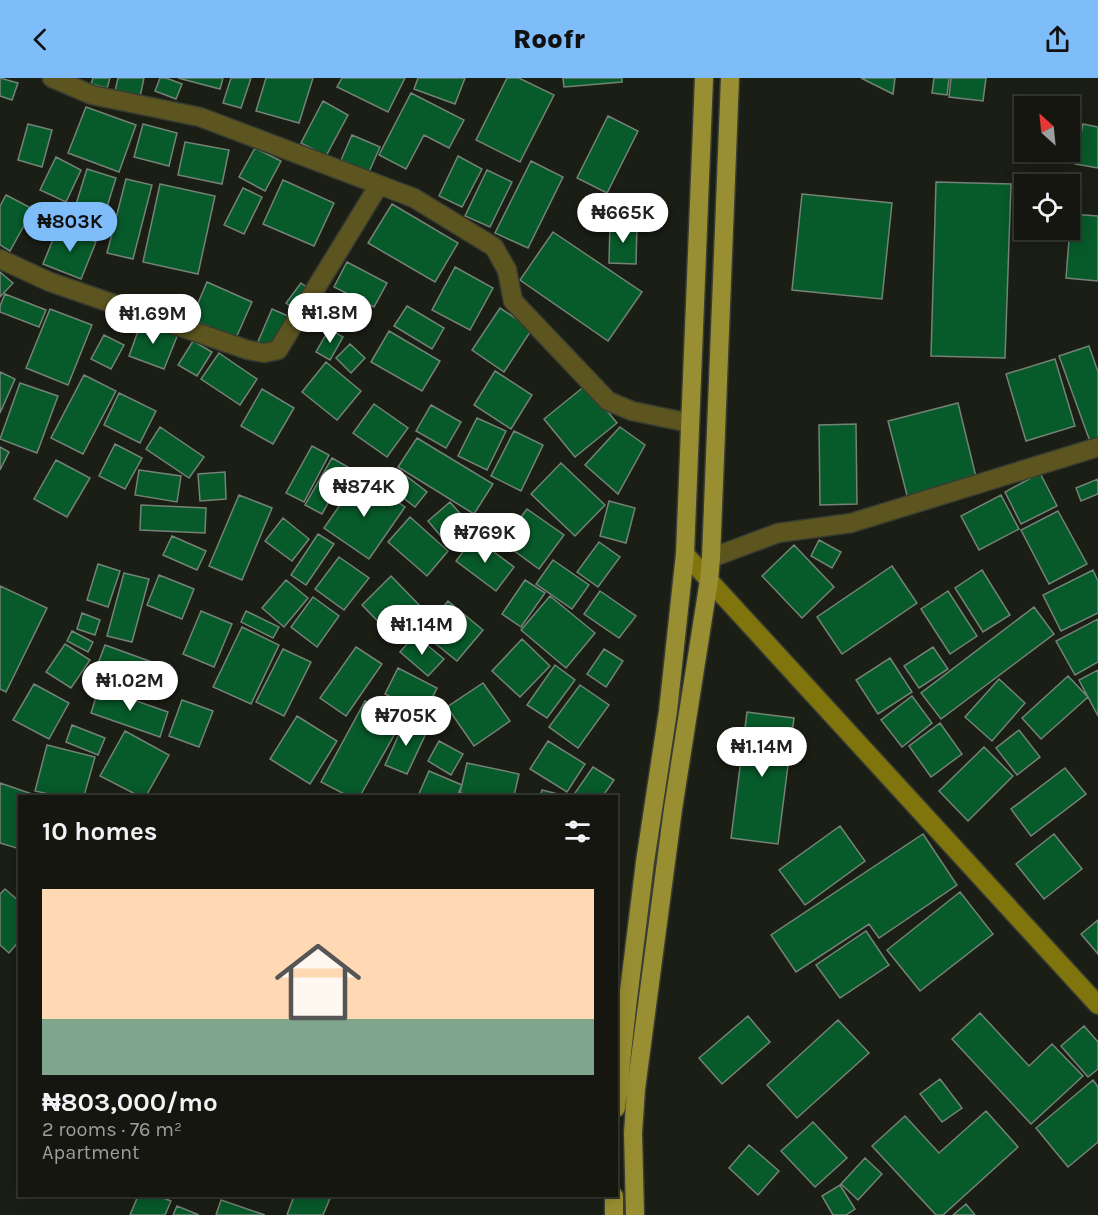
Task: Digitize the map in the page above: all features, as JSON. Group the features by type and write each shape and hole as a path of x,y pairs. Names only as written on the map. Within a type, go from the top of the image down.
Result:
{"main road":[{"path":"618,1090 645,862 668,711 685,554 704,78"},
{"path":"635,1215 633,1133 636,1089 711,558 730,78"},
{"path":"614,1197 614,1215"}],"street":[{"path":"52,78 92,95 200,117 414,198 494,247 507,270 513,301 608,401 632,411 690,423"},
{"path":"0,259 50,282 248,350 264,353 278,350 379,185"},
{"path":"711,558 778,533 851,523 1098,447"},
{"path":"685,554 1098,1005"}],"building":[{"path":"0,78 18,83 12,100 0,96"},
{"path":"93,78 110,78 107,88 91,84"},
{"path":"118,78 144,78 140,97 115,91"},
{"path":"160,78 182,84 176,99 155,91"},
{"path":"178,78 223,78 220,89"},
{"path":"231,78 251,78 241,108 223,103"},
{"path":"266,78 313,78 299,123 256,111"},
{"path":"342,78 405,78 388,112 337,87"},
{"path":"418,78 465,78 455,104 414,89"},
{"path":"507,78 519,78 554,95 520,162 476,140"},
{"path":"563,78 622,78 622,82 564,87"},
{"path":"861,78 895,78 893,94"},
{"path":"934,78 949,78 947,95 932,93"},
{"path":"951,78 986,78 983,101 949,97"},
{"path":"411,93 464,120 449,148 424,135 406,169 379,155"},
{"path":"323,101 348,115 326,156 301,143"},
{"path":"86,107 136,125 119,172 68,153"},
{"path":"608,116 638,131 607,193 577,178"},
{"path":"28,124 52,130 42,167 18,160"},
{"path":"143,124 177,133 169,166 134,157"},
{"path":"1083,124 1098,127 1098,168 1075,164 1080,162 1080,139"},
{"path":"352,135 380,147 369,172 341,160"},
{"path":"185,142 229,150 222,184 178,175"},
{"path":"255,148 281,161 265,191 239,177"},
{"path":"458,156 482,169 462,207 439,196"},
{"path":"56,157 81,170 66,202 40,190"},
{"path":"531,161 563,177 528,248 495,233"},
{"path":"87,169 116,178 102,223 73,214"},
{"path":"487,170 512,182 490,227 465,216"},
{"path":"126,179 152,185 133,259 107,253"},
{"path":"283,180 334,203 314,246 263,224"},
{"path":"936,182 1011,184 1005,358 931,356"},
{"path":"160,184 215,196 198,274 143,262"},
{"path":"243,188 262,197 244,234 224,225"},
{"path":"802,194 892,203 882,299 792,290"},
{"path":"6,195 33,209 10,251 0,245 0,206"},
{"path":"392,204 458,243 435,282 368,243"},
{"path":"1080,215 1098,216 1098,281 1066,278 1069,240 1080,240"},
{"path":"610,223 637,224 636,264 609,263"},
{"path":"58,227 96,242 81,279 43,264"},
{"path":"553,232 642,292 608,341 520,280"},
{"path":"347,262 387,283 374,307 334,287"},
{"path":"455,267 493,288 470,330 432,310"},
{"path":"0,272 13,283 0,297"},
{"path":"207,282 252,302 236,338 191,319"},
{"path":"301,283 311,290 296,310 286,303"},
{"path":"5,294 46,310 39,327 0,312"},
{"path":"407,306 444,328 432,349 394,326"},
{"path":"500,308 532,329 504,372 472,350"},
{"path":"50,309 92,325 68,385 26,368"},
{"path":"272,309 288,316 272,351 257,344"},
{"path":"142,320 178,334 164,369 129,356"},
{"path":"329,329 343,337 330,360 316,352"},
{"path":"389,331 440,361 422,391 371,362"},
{"path":"104,335 124,345 111,369 91,359"},
{"path":"193,341 212,352 197,376 178,365"},
{"path":"350,344 365,358 351,373 336,358"},
{"path":"1089,346 1098,372 1098,444 1092,447 1059,356"},
{"path":"219,353 257,379 240,405 201,379"},
{"path":"1055,359 1075,426 1026,441 1006,374"},
{"path":"326,362 361,391 337,420 302,392"},
{"path":"495,371 532,395 511,429 474,405"},
{"path":"0,372 15,379 0,413"},
{"path":"84,375 116,391 83,454 51,438"},
{"path":"20,383 58,396 37,453 0,439"},
{"path":"586,385 617,423 575,457 544,419"},
{"path":"262,389 294,408 273,444 241,426"},
{"path":"119,393 156,411 140,443 104,425"},
{"path":"958,403 977,481 908,499 888,421"},
{"path":"374,404 408,428 387,457 353,433"},
{"path":"431,405 461,422 446,448 416,431"},
{"path":"477,418 506,431 487,470 458,456"},
{"path":"856,424 857,504 820,505 819,425"},
{"path":"160,427 204,457 189,478 146,449"},
{"path":"620,427 645,445 618,494 585,465"},
{"path":"514,431 543,445 521,491 491,476"},
{"path":"417,438 493,484 474,514 398,467"},
{"path":"115,444 142,458 125,489 99,476"},
{"path":"312,446 329,455 304,502 286,493"},
{"path":"0,447 9,452 0,470"},
{"path":"332,458 348,467 322,514 305,505"},
{"path":"56,460 90,478 67,517 34,499"},
{"path":"561,463 605,505 575,536 531,494"},
{"path":"139,470 181,476 177,502 135,495"},
{"path":"225,472 226,499 200,501 198,474"},
{"path":"1040,473 1057,506 1021,524 1005,492"},
{"path":"405,475 427,492 415,507 393,490"},
{"path":"360,476 405,507 369,559 324,528"},
{"path":"1098,479 1098,494 1081,501 1076,488"},
{"path":"239,495 272,508 242,580 209,566"},
{"path":"1001,495 1019,529 979,550 961,516"},
{"path":"609,501 635,508 626,543 600,536"},
{"path":"450,502 473,528 450,547 428,521"},
{"path":"141,505 206,508 205,533 140,530"},
{"path":"527,509 564,535 539,569 502,542"},
{"path":"1058,511 1087,564 1049,584 1021,530"},
{"path":"410,517 448,551 427,576 388,542"},
{"path":"283,518 309,539 292,561 265,541"},
{"path":"318,534 334,544 306,585 291,575"},
{"path":"172,536 206,551 197,570 163,555"},
{"path":"474,537 514,567 496,591 456,561"},
{"path":"819,540 841,552 832,568 811,556"},
{"path":"599,542 620,557 598,587 577,572"},
{"path":"794,545 834,587 802,618 762,576"},
{"path":"339,557 369,578 344,610 315,589"},
{"path":"553,560 589,585 572,609 536,584"},
{"path":"98,564 120,571 108,607 87,600"},
{"path":"892,566 917,603 842,654 817,617"},
{"path":"982,570 1010,615 983,632 955,588"},
{"path":"1093,570 1098,581 1098,613 1061,631 1043,595"},
{"path":"124,573 149,579 132,642 107,636"},
{"path":"159,575 194,589 182,619 147,605"},
{"path":"391,576 424,610 394,638 362,605"},
{"path":"286,580 308,598 284,627 262,608"},
{"path":"525,580 545,593 521,627 502,614"},
{"path":"0,586 47,608 6,692 0,689"},
{"path":"600,591 636,616 619,638 584,614"},
{"path":"948,591 977,636 950,654 921,609"},
{"path":"550,596 595,633 566,668 521,630"},
{"path":"313,597 339,616 317,647 291,627"},
{"path":"448,601 483,630 457,661 422,633"},
{"path":"1034,607 1054,634 941,719 921,693"},
{"path":"201,611 232,624 214,667 183,654"},
{"path":"246,611 279,627 273,638 241,622"},
{"path":"82,613 100,620 95,635 77,629"},
{"path":"1098,619 1098,662 1075,675 1056,641"},
{"path":"242,627 279,645 251,704 213,687"},
{"path":"72,631 93,642 88,652 67,641"},
{"path":"415,635 444,659 428,676 400,652"},
{"path":"522,639 550,666 520,697 492,671"},
{"path":"65,644 90,660 71,688 46,672"},
{"path":"105,645 152,662 142,691 94,674"},
{"path":"356,647 382,664 346,716 320,698"},
{"path":"933,647 948,669 919,688 904,666"},
{"path":"283,649 311,662 284,716 256,702"},
{"path":"604,649 623,661 606,687 587,674"},
{"path":"890,658 912,692 878,714 856,680"},
{"path":"555,665 575,680 547,718 527,705"},
{"path":"398,668 437,688 424,714 385,694"},
{"path":"1098,670 1098,716 1079,680"},
{"path":"1068,676 1088,697 1041,739 1022,718"},
{"path":"999,679 1025,703 992,741 965,717"},
{"path":"483,683 510,721 474,746 447,707"},
{"path":"34,684 69,703 49,739 13,720"},
{"path":"580,685 609,705 578,748 549,727"},
{"path":"99,688 168,712 160,737 91,713"},
{"path":"912,696 932,723 902,747 881,720"},
{"path":"182,700 213,711 199,747 169,736"},
{"path":"365,701 402,721 361,795 346,795 321,782"},
{"path":"747,712 794,718 778,844 731,838"},
{"path":"297,716 337,741 310,784 270,759"},
{"path":"406,719 428,729 407,774 385,765"},
{"path":"940,723 962,754 931,777 909,746"},
{"path":"72,725 105,738 98,755 66,742"},
{"path":"1019,730 1040,757 1017,775 996,748"},
{"path":"125,731 169,755 147,795 137,795 100,776"},
{"path":"439,741 463,754 451,775 428,761"},
{"path":"548,741 585,764 567,792 530,769"},
{"path":"47,745 95,757 84,795 53,795 35,791"},
{"path":"984,747 1013,776 968,821 939,791"},
{"path":"467,763 519,774 514,795 460,793"},
{"path":"593,767 614,780 604,795 575,793"},
{"path":"1065,768 1086,794 1031,836 1011,809"},
{"path":"429,771 462,785 457,795 418,795"},
{"path":"0,783 35,795 18,795 18,848 0,843"},
{"path":"542,790 562,795 540,795"},
{"path":"840,826 865,861 805,905 779,870"},
{"path":"923,834 957,885 879,938 869,924 796,972 771,935"},
{"path":"1054,834 1082,869 1044,899 1016,864"},
{"path":"5,889 18,900 18,942 9,953 0,945 0,894"},
{"path":"960,892 993,934 920,991 887,950"},
{"path":"1098,920 1098,954 1081,934"},
{"path":"866,931 889,965 840,998 816,965"},
{"path":"980,1013 1029,1066 1052,1044 1083,1076 1031,1124 952,1039"},
{"path":"748,1016 770,1042 722,1084 699,1058"},
{"path":"838,1020 869,1053 797,1118 767,1085"},
{"path":"1084,1026 1098,1042 1098,1069 1088,1077 1061,1046"},
{"path":"940,1079 962,1108 942,1122 920,1094"},
{"path":"1093,1080 1098,1087 1098,1142 1068,1167 1036,1128"},
{"path":"986,1111 1018,1147 943,1215 936,1215 872,1146 905,1116 939,1153"},
{"path":"813,1122 847,1158 815,1187 781,1151"},
{"path":"749,1145 779,1171 758,1195 729,1168"},
{"path":"865,1158 882,1174 858,1200 841,1184"},
{"path":"840,1185 855,1209 846,1215 833,1215 822,1196"},
{"path":"138,1197 161,1197 171,1201 165,1215 130,1215"},
{"path":"294,1197 331,1197 323,1215 287,1215"},
{"path":"221,1200 265,1215 216,1215"},
{"path":"966,1204 975,1215 953,1215"},
{"path":"177,1206 199,1215 173,1215"}]}
